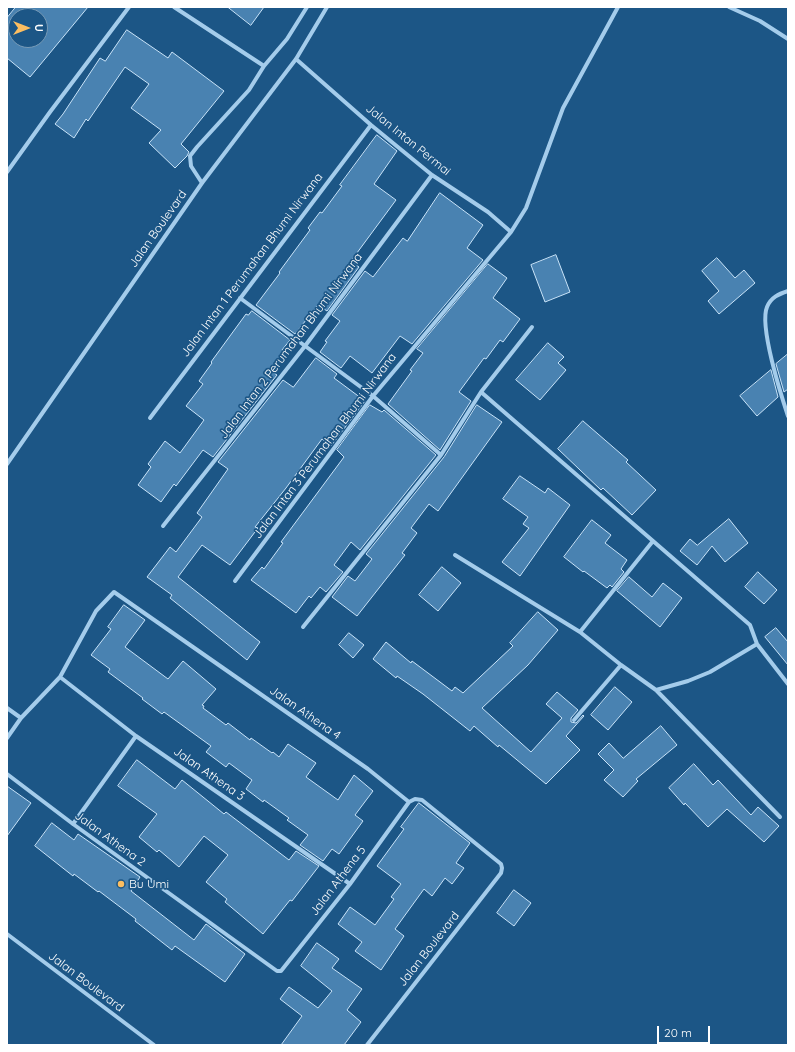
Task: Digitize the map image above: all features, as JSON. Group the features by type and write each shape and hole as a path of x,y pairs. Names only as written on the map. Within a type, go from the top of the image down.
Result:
{"street":[{"path":"7,172 129,7"},
{"path":"174,7 264,66"},
{"path":"202,183 191,166 190,156 196,147 249,90 264,66 287,39 307,7"},
{"name":"Jalan Boulevard","path":"7,464 202,183 296,59 327,7"},
{"name":"Jalan Intan 3 Perumahan Bhumi Nirwana","path":"234,581 373,396 511,232 526,208 563,108 618,7"},
{"path":"729,7 760,21 788,39"},
{"name":"Jalan Intan Permai","path":"296,59 371,125 432,175 488,212 511,232"},
{"name":"Jalan Intan 1 Perumahan Bhumi Nirwana","path":"150,418 371,125"},
{"name":"Jalan Intan 2 Perumahan Bhumi Nirwana","path":"163,526 305,346 432,175"},
{"path":"788,291 774,296 766,307 765,322 774,371 788,416"},
{"path":"240,298 373,396 441,455"},
{"path":"303,627 441,455 481,392 532,327"},
{"path":"481,392 750,625 757,644 788,684"},
{"path":"580,632 653,541"},
{"path":"455,555 580,632 621,665 656,690 780,817"},
{"name":"Jalan Athena 4","path":"60,677 96,611 114,592 368,769 409,802"},
{"path":"656,690 688,681 710,672 757,644"},
{"path":"574,720 621,665"},
{"path":"7,738 21,718 60,677"},
{"name":"Jalan Athena 3","path":"60,677 136,736 350,884"},
{"path":"7,708 21,718"},
{"path":"73,824 136,736"},
{"name":"Jalan Athena 2","path":"7,774 73,824 274,970 281,971"},
{"name":"Jalan Boulevard","path":"367,1045 501,873 502,868 501,864 422,800 414,799 409,802"},
{"name":"Jalan Athena 5","path":"281,971 350,884 409,802"},
{"name":"Jalan Boulevard","path":"7,934 154,1045"}],"building":[{"path":"16,7 88,7 30,77 7,58 8,17 8,48 48,48 48,8 15,8"},
{"path":"228,7 264,7 251,25"},
{"path":"127,30 168,58 172,52 224,91 181,144 189,152 175,168 149,143 161,130 131,108 149,84 125,67 88,121 86,119 74,138 55,124 100,58 105,61"},
{"path":"377,135 397,151 374,184 396,200 351,261 359,267 327,311 318,305 295,334 256,305 310,230 308,228 320,212 322,213 342,186 340,185"},
{"path":"440,193 483,225 467,248 483,260 412,344 400,336 372,373 350,356 341,368 320,352 327,342 325,341 340,321 332,315 365,271 373,277 403,238 407,241"},
{"path":"556,255 570,292 545,302 531,265"},
{"path":"717,258 735,278 744,270 755,283 719,314 708,301 719,291 702,271"},
{"path":"488,264 507,278 493,298 520,319 503,342 500,340 486,359 484,358 459,392 471,401 440,450 388,404 423,353 417,349"},
{"path":"252,311 290,340 282,350 285,353 271,371 277,375 213,457 203,450 176,486 174,484 161,502 138,485 151,467 148,464 165,441 180,453 204,420 186,406 203,384 199,381 212,363 211,362 246,314 248,315"},
{"path":"548,343 564,357 558,363 566,370 540,400 516,380"},
{"path":"788,354 788,389 784,392 776,364"},
{"path":"316,358 337,374 334,378 365,401 331,446 322,439 255,527 258,528 230,565 202,545 178,577 260,642 247,660 170,598 172,595 147,577 170,547 176,552 202,517 197,513 228,469 218,462 283,380 293,387"},
{"path":"771,370 778,397 757,416 740,396"},
{"path":"370,405 382,412 384,410 436,455 360,550 351,542 334,565 343,572 326,592 320,587 311,598 309,596 296,613 251,580 262,567 264,569 283,543 281,542 344,457 337,450"},
{"path":"477,405 502,422 438,511 429,504 411,528 417,533 402,553 405,555 357,616 332,597 348,576 355,581 372,559 366,554 444,457"},
{"path":"583,421 628,460 626,462 656,490 632,515 603,488 601,490 558,449"},
{"path":"520,476 545,493 548,488 570,505 520,576 502,562 529,528 523,524 528,517 503,499"},
{"path":"729,519 748,543 725,562 712,546 697,565 680,551 690,539 697,545"},
{"path":"592,520 611,535 605,543 627,560 621,569 624,572 612,587 610,585 607,588 564,557"},
{"path":"442,567 461,583 438,611 419,595"},
{"path":"758,572 777,590 764,604 745,587"},
{"path":"629,577 652,597 663,583 682,598 660,627 617,591"},
{"path":"124,605 145,620 125,647 168,679 183,661 216,689 202,705 204,706 203,708 226,725 228,723 250,740 251,738 279,757 288,744 316,763 306,777 338,800 354,775 373,791 355,815 363,821 339,854 332,849 323,861 300,845 308,835 287,820 289,818 264,800 263,802 246,789 252,780 229,763 226,767 206,752 211,746 164,712 162,714 142,699 143,698 108,672 110,669 91,655 111,629 108,627"},
{"path":"538,612 558,630 528,665 482,708 531,752 562,718 546,704 557,692 578,710 571,718 571,722 576,723 583,715 584,716 566,736 580,750 546,784 499,745 498,747 474,726 470,731 423,694 397,676 396,678 373,659 386,642 411,663 412,661 452,691 455,687 463,693 513,646 510,643"},
{"path":"776,628 788,642 788,665 765,637"},
{"path":"349,633 364,645 353,658 339,645"},
{"path":"615,687 632,702 608,730 591,715"},
{"path":"661,726 677,745 636,779 638,781 623,797 604,780 614,770 598,754 609,743 623,758"},
{"path":"137,760 175,789 182,780 224,814 226,812 289,860 296,851 319,866 292,901 290,900 263,934 225,902 227,899 206,882 228,855 204,836 179,867 159,850 157,852 139,837 157,814 118,786"},
{"path":"694,764 713,785 718,780 751,815 758,807 779,826 764,842 727,809 708,827 685,803 684,805 669,788"},
{"path":"7,786 31,803 7,836"},
{"path":"419,803 470,843 456,863 464,868 452,884 445,878 432,896 424,889 395,929 404,936 381,970 355,951 362,942 338,924 350,907 375,925 394,899 391,897 401,884 377,866 404,829 401,827"},
{"path":"52,823 74,840 78,834 140,877 131,891 194,940 206,924 245,954 225,982 175,946 172,950 135,921 136,919 99,891 98,892 74,874 73,876 35,846"},
{"path":"514,890 531,903 514,926 497,913"},
{"path":"317,943 339,959 332,968 362,989 347,1010 361,1022 344,1045 281,1045 302,1016 280,999 289,987 318,1008 332,991 301,966"}],"place":[{"name":"Bu Umi","path":"121,884"}]}
